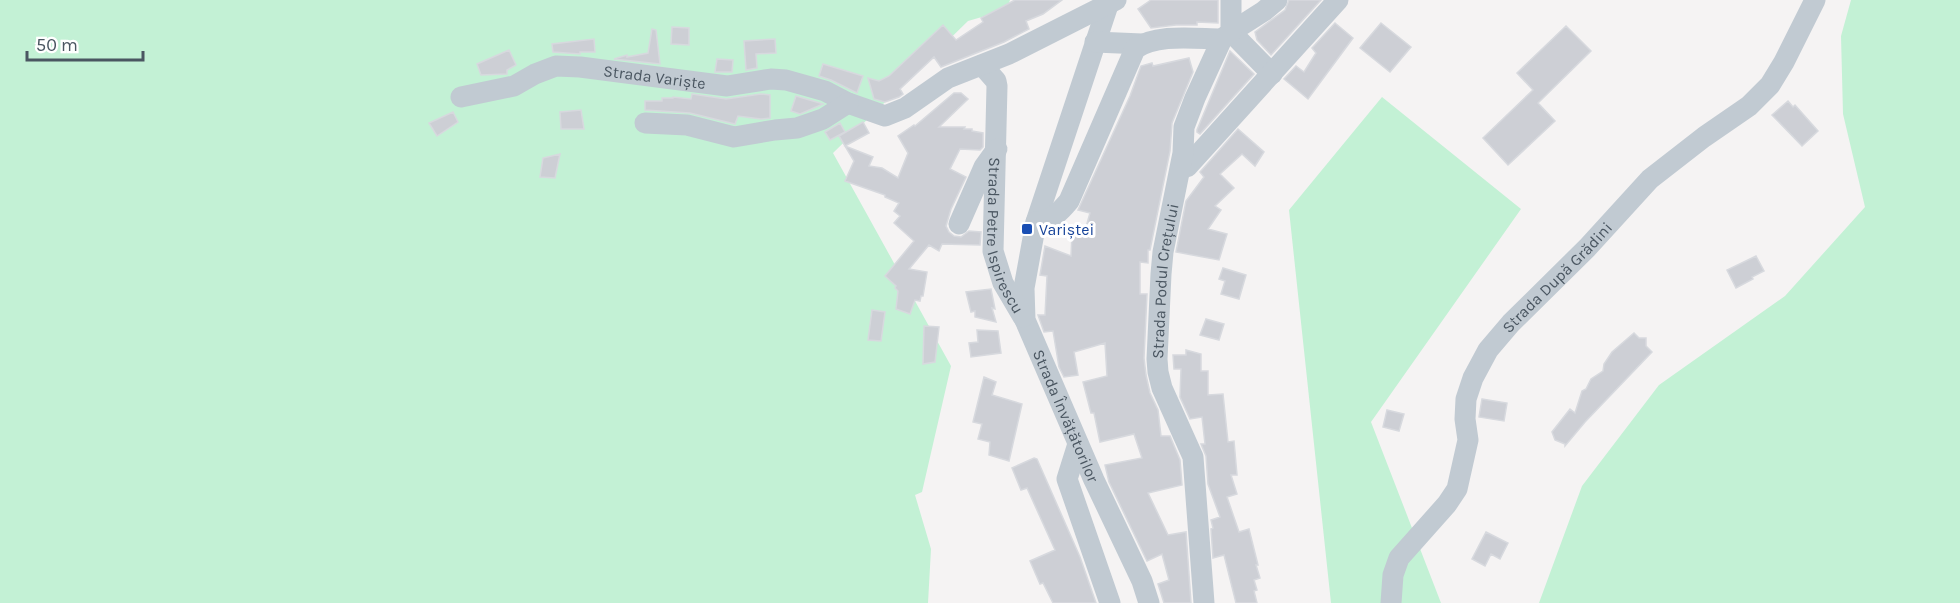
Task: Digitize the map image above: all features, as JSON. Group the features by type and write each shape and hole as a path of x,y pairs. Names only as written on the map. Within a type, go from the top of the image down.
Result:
{"street":[{"name":"Strada Podul Crețului","path":"1204,603 1193,458 1162,388 1157,359 1163,252 1183,153 1184,128 1195,98 1226,36 1231,0"},
{"path":"1095,42 1142,44 1165,39 1226,36 1277,0"},
{"path":"1187,167 1338,0"},
{"name":"Strada După Grădini","path":"1391,603 1393,575 1399,558 1447,504 1457,489 1468,440 1465,419 1466,399 1473,378 1488,350 1511,323 1587,248 1650,179 1749,106 1770,85 1815,0"},
{"name":"Strada Învățătorilor","path":"1112,3 1095,42 1036,222 1024,288 1025,320 1078,444 1142,581 1149,603"},
{"name":"Strada Variște","path":"461,98 514,86 535,74 556,66 580,67 727,86 771,79 786,80 825,91 848,103 885,116 895,113 939,83 1009,54 1112,3"},
{"path":"1226,36 1272,74"},
{"path":"1036,222 1048,221 1056,216 1069,201 1135,49 1142,44"},
{"name":"Strada Petre Ispirescu","path":"982,65 996,81 997,86 993,251 1003,283 1025,320"},
{"path":"645,123 687,125 734,137 797,128 823,119 848,103"},
{"name":"Strada Petre Ispirescu","path":"959,224 984,167 997,148"},
{"path":"1078,444 1067,479 1110,603"}],"green space":[{"path":"0,0 1010,0 1006,10 968,21 833,153 951,366 922,492 915,495 931,549 928,603 0,603"},
{"path":"1851,0 1960,0 1960,603 1539,603 1582,486 1659,385 1785,296 1865,207 1843,114 1841,36"},
{"path":"1382,97 1521,209 1371,422 1441,603 1331,603 1289,210"}],"building":[{"path":"1015,0 1062,0 1043,14 1026,21 1029,29 1004,42 941,67 934,57 900,89 903,94 899,97 885,102 874,99 868,78 879,81 889,76 943,25 956,40 983,22 981,18"},
{"path":"1151,0 1218,0 1218,23 1197,22 1197,25 1151,28 1138,9"},
{"path":"1289,0 1321,0 1271,55 1257,40 1255,32 1285,10"},
{"path":"1335,23 1353,38 1308,99 1284,79 1296,66 1304,72 1316,53 1312,48"},
{"path":"1381,23 1411,47 1390,72 1360,48"},
{"path":"1566,26 1591,51 1538,103 1555,121 1508,165 1483,138 1533,90 1517,73"},
{"path":"672,27 689,28 689,45 671,44"},
{"path":"652,29 656,30 660,64 614,59 648,53"},
{"path":"594,39 595,52 580,52 580,54 553,52 552,44"},
{"path":"775,39 776,53 756,54 757,68 746,70 744,41"},
{"path":"509,50 516,65 507,70 507,74 481,75 477,64"},
{"path":"1230,51 1254,74 1200,134 1197,130"},
{"path":"1189,58 1193,72 1172,123 1170,151 1150,250 1148,250 1148,263 1140,262 1140,294 1147,294 1144,358 1146,375 1150,393 1158,410 1161,436 1170,436 1180,460 1182,485 1148,493 1168,535 1186,532 1191,603 1164,603 1158,584 1169,580 1162,554 1147,561 1109,482 1105,465 1142,458 1134,434 1100,442 1094,413 1091,413 1083,382 1107,376 1105,343 1074,352 1078,375 1064,377 1059,367 1053,331 1044,332 1038,315 1045,315 1047,276 1040,275 1045,246 1071,256 1072,233 1084,234 1090,213 1078,210 1130,96 1141,66 1152,63 1153,66"},
{"path":"717,59 733,60 732,72 715,72"},
{"path":"823,64 863,76 857,93 819,76"},
{"path":"954,93 961,93 968,99 939,127 965,127 964,129 983,133 983,147 980,150 960,149 950,169 966,177 946,226 954,236 961,237 969,231 981,232 980,245 942,244 939,251 929,245 909,269 927,272 923,296 920,301 915,300 910,314 896,309 898,291 885,276 914,241 894,223 900,216 894,211 899,203 885,195 845,181 854,161 845,146 873,157 869,166 882,168 898,178 908,153 898,136"},
{"path":"692,94 726,99 761,94 770,95 770,118 738,116 735,124 690,113 645,110 645,101 662,101 662,98 673,97 691,99"},
{"path":"796,96 823,104 800,114 791,111"},
{"path":"1788,101 1793,107 1795,105 1818,131 1802,146 1772,115"},
{"path":"581,110 584,129 561,129 560,112"},
{"path":"453,112 458,122 437,136 429,123"},
{"path":"863,122 869,133 845,146 839,136"},
{"path":"840,123 845,132 830,140 825,132"},
{"path":"1238,129 1264,152 1255,166 1242,154 1220,174 1234,188 1215,206 1221,210 1208,229 1227,234 1219,260 1176,252 1186,201 1204,177 1200,172"},
{"path":"560,154 555,178 540,177 543,158"},
{"path":"1756,256 1764,271 1736,288 1727,270"},
{"path":"1223,268 1246,275 1239,299 1221,294 1225,281 1219,279"},
{"path":"991,289 995,309 992,308 996,322 975,317 975,311 971,312 966,292"},
{"path":"872,310 885,312 881,341 868,340"},
{"path":"1206,319 1224,324 1219,340 1200,335"},
{"path":"924,326 939,327 935,362 923,364"},
{"path":"977,330 998,331 1001,353 971,357 969,343 978,342"},
{"path":"1634,333 1639,338 1646,338 1646,346 1652,352 1565,446 1555,440 1552,432 1570,409 1575,413 1582,391 1586,389 1591,379 1603,371 1604,364 1612,352"},
{"path":"1186,350 1201,354 1201,371 1208,371 1208,395 1223,394 1228,442 1234,441 1237,475 1231,475 1237,494 1227,497 1239,532 1249,529 1260,578 1254,580 1257,603 1236,603 1224,555 1213,558 1211,520 1220,517 1208,484 1206,456 1201,444 1205,444 1202,417 1190,419 1180,397 1181,369 1174,369 1173,355 1186,355"},
{"path":"984,377 996,382 992,395 1022,404 1009,461 989,455 990,442 978,439 982,424 973,422"},
{"path":"1482,399 1507,403 1504,421 1479,417"},
{"path":"1387,410 1404,414 1399,431 1383,427"},
{"path":"1034,458 1037,459 1080,557 1096,603 1053,603 1043,583 1040,584 1030,561 1055,550 1027,488 1021,490 1012,468"},
{"path":"1486,532 1508,543 1500,559 1491,554 1485,566 1472,559"}],"place":[{"name":"Variștei","path":"1027,229"}]}
